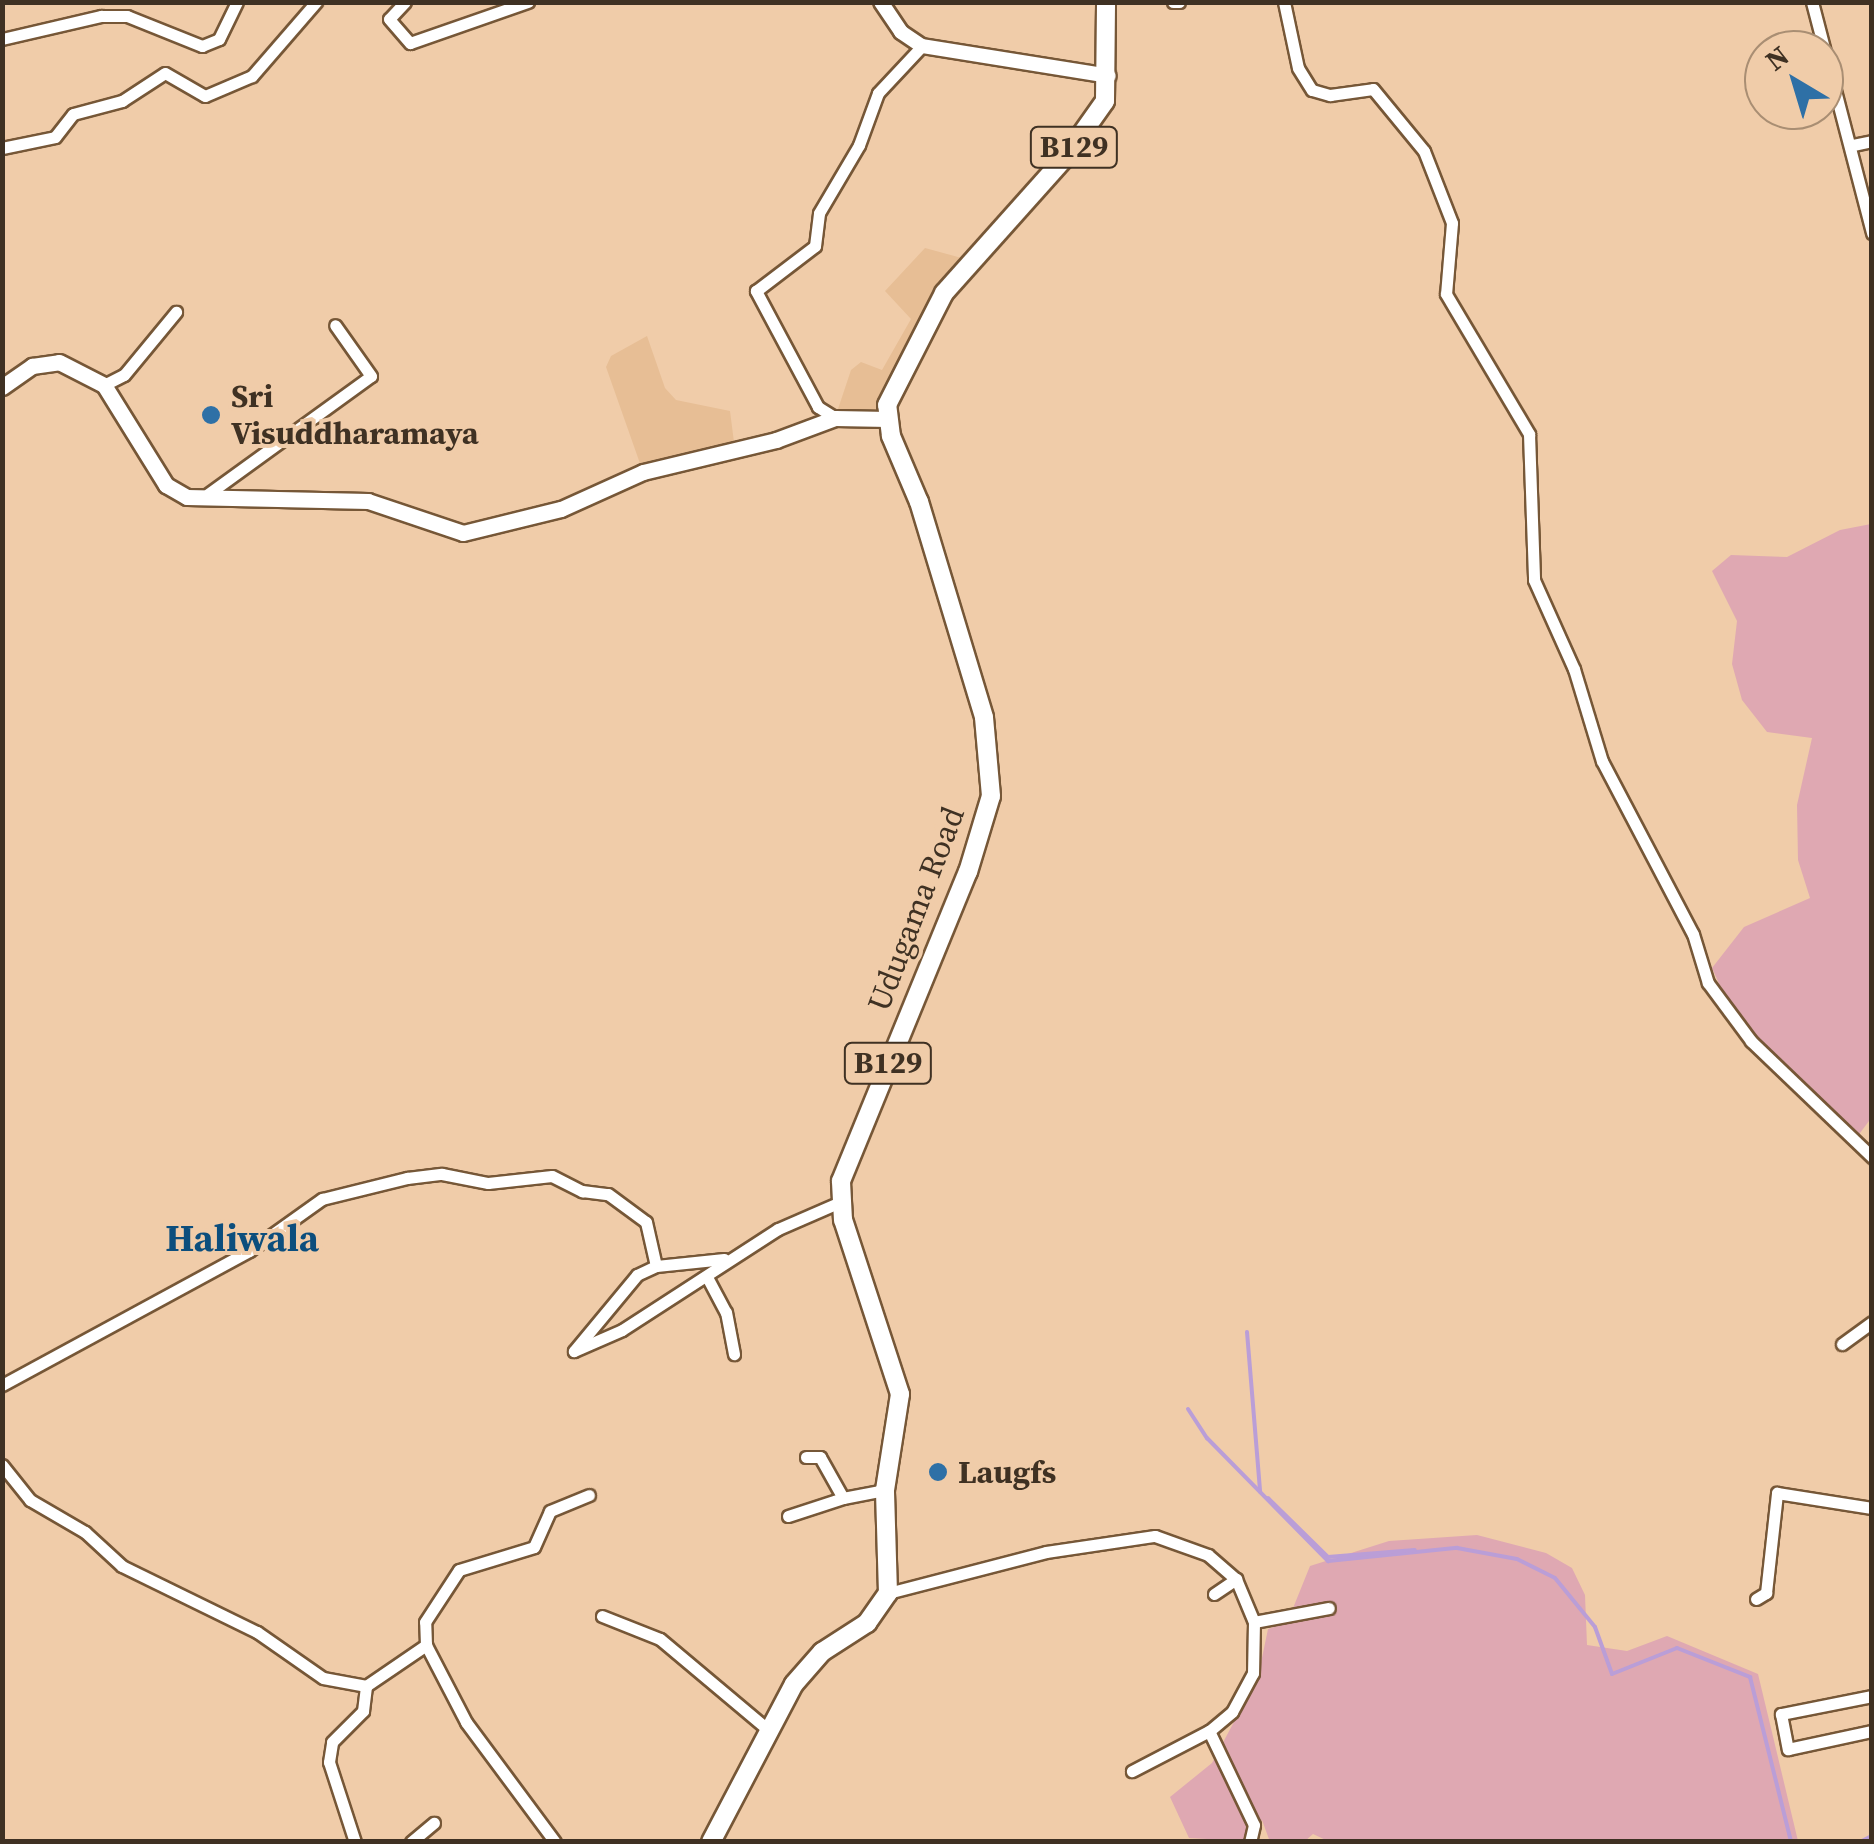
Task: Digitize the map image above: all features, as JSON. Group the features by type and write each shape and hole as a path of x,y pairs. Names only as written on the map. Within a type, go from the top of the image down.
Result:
{"main road":[{"name":"B129","path":"888,419 896,384 944,293 1083,135 1106,101 1106,2"},
{"path":"2,386 32,366 59,362 104,385 166,485 187,497 208,494 368,501 463,533 561,509 644,472 776,440 836,418 888,419"},
{"name":"Udugama Road","path":"888,419 984,717 993,776 985,826 848,1156 840,1202 900,1394 885,1490 888,1593"},
{"path":"711,1842 804,1672 867,1623 888,1593"}],"street":[{"path":"2,39 114,16 202,46 219,39 237,2"},
{"path":"2,148 54,137 74,114 122,101 165,72 205,96 252,76 316,2"},
{"path":"405,2 389,19 410,43 528,2"},
{"path":"881,2 901,32 922,46 1109,76"},
{"path":"1284,2 1298,68 1312,90 1330,95 1373,89 1424,151 1452,224 1446,294 1528,434 1534,580 1574,669 1602,761 1693,934 1708,983 1751,1042 1872,1157"},
{"path":"1812,2 1853,144 1872,233"},
{"path":"836,418 818,407 756,291 815,246 819,212 859,145 878,93 922,46"},
{"path":"1853,144 1872,141"},
{"path":"104,385 124,375 176,312"},
{"path":"208,494 370,376 335,325"},
{"path":"2,1385 249,1251 322,1199 407,1178 442,1174 488,1183 552,1176 582,1191 608,1194 646,1222 656,1266"},
{"path":"724,1259 656,1266 637,1275 574,1351 622,1330 706,1276 724,1259 840,1202"},
{"path":"706,1276 726,1312 734,1354"},
{"path":"1842,1344 1872,1322"},
{"path":"806,1458 820,1457 843,1498"},
{"path":"2,1465 30,1500 86,1532 122,1566 256,1632 323,1678 366,1686 426,1645"},
{"path":"788,1516 843,1498 885,1490"},
{"path":"1756,1598 1766,1592 1777,1493 1872,1508"},
{"path":"555,1842 466,1722 426,1645 425,1622 459,1570 534,1547 550,1511 589,1495"},
{"path":"888,1593 1046,1552 1155,1536 1208,1554 1236,1579 1254,1622 1253,1673 1232,1712 1209,1731 1132,1771"},
{"path":"1214,1594 1236,1579"},
{"path":"1254,1622 1329,1608"},
{"path":"602,1616 660,1639 771,1732"},
{"path":"354,1842 329,1762 332,1742 363,1711 366,1686"},
{"path":"1872,1696 1781,1714 1788,1749 1872,1731"},
{"path":"1209,1731 1254,1825 1250,1842"},
{"path":"411,1842 434,1824"}],"shaded area":[{"path":"925,248 969,260 888,419 835,418 851,370 861,362 882,370 911,319 885,291"},
{"path":"647,336 665,388 676,400 730,411 735,450 643,472 606,367 611,356"},
{"path":"1871,524 1872,1117 1854,1141 1733,1015 1712,968 1744,927 1810,898 1798,860 1797,805 1812,738 1767,732 1742,700 1732,664 1737,621 1712,571 1731,555 1787,557 1840,530"},
{"path":"1477,1535 1546,1553 1572,1568 1585,1595 1587,1645 1627,1651 1667,1636 1758,1674 1798,1841 1330,1842 1313,1834 1305,1841 1270,1842 1262,1820 1244,1841 1189,1838 1170,1797 1212,1763 1258,1677 1268,1629 1287,1623 1310,1566 1389,1541"}],"waterway":[{"path":"1247,1332 1260,1491"},
{"path":"1188,1409 1207,1438 1328,1561 1457,1548 1517,1559 1555,1578 1595,1627 1612,1674 1677,1648 1750,1677 1791,1842"},
{"path":"1268,1498 1328,1557 1415,1550"},
{"path":"1860,1842 1872,1836"}],"place":[{"name":"Sri Visuddharamaya","path":"211,415"},
{"name":"Laugfs","path":"938,1472"}],"district":[{"name":"Haliwala","path":"242,1239"}]}
